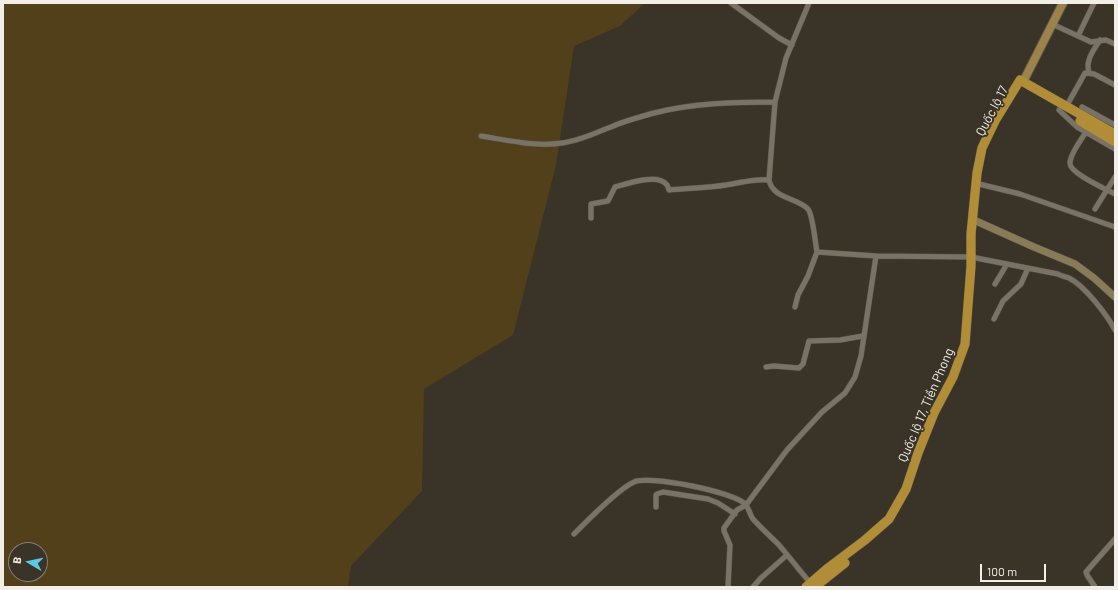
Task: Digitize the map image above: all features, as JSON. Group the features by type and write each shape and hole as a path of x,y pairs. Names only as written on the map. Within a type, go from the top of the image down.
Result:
{"highway":[{"path":"812,586 877,537 890,525 899,512 915,480 927,442 940,411 956,380 969,347 972,318 977,173 982,148 995,121 1020,84 1063,108 1115,134"},
{"name":"Quốc lộ 17","path":"974,228 979,184 987,149 993,133 1020,84"},
{"path":"1063,108 1115,142"}],"main road":[{"path":"1020,84 1059,3"},
{"path":"1020,84 1063,3"}],"street":[{"path":"732,3 779,38 792,45"},
{"path":"795,307 798,295 808,276 817,252 812,218 808,209 776,192 770,186 769,180 775,102 786,58 809,3"},
{"path":"1078,36 1094,3"},
{"path":"1052,24 1091,42 1106,40 1115,44"},
{"path":"1089,72 1087,67 1088,61 1100,40"},
{"path":"1115,85 1094,74 1089,72 1085,73 1063,108 1077,127 1115,149"},
{"path":"481,136 530,144 562,143 581,139 613,126 654,113 696,106 746,102 775,102"},
{"path":"1082,107 1115,125"},
{"path":"1086,132 1072,157 1070,167 1078,174 1115,194"},
{"path":"1095,209 1115,177"},
{"path":"591,218 591,204 608,201 615,187 636,182 651,179 661,180 666,184 669,190 723,186 752,179 769,180"},
{"path":"979,184 1020,194 1115,227"},
{"path":"974,228 1034,247 1075,264 1094,278 1115,297"},
{"path":"817,252 876,256 973,257 1058,274 1070,278 1088,293 1111,322 1115,330"},
{"path":"728,587 730,545 724,528 738,510 746,505 787,450 813,420 845,393 856,377 876,256"},
{"path":"996,284 1007,264"},
{"path":"994,319 1003,301 1021,284 1028,268"},
{"path":"766,367 774,366 799,368 803,364 809,341 840,340 863,336"},
{"path":"574,534 619,492 635,482 647,480 706,489 725,494 746,505 752,517 787,555 812,586"},
{"path":"656,507 656,495 663,492 708,499 718,503 735,514"},
{"path":"1095,587 1086,572 1115,539"},
{"path":"753,587 787,555"}],"shaded area":[{"path":"3,3 645,3 620,26 574,46 556,165 513,335 424,389 422,491 351,566 348,587 3,587"}]}
